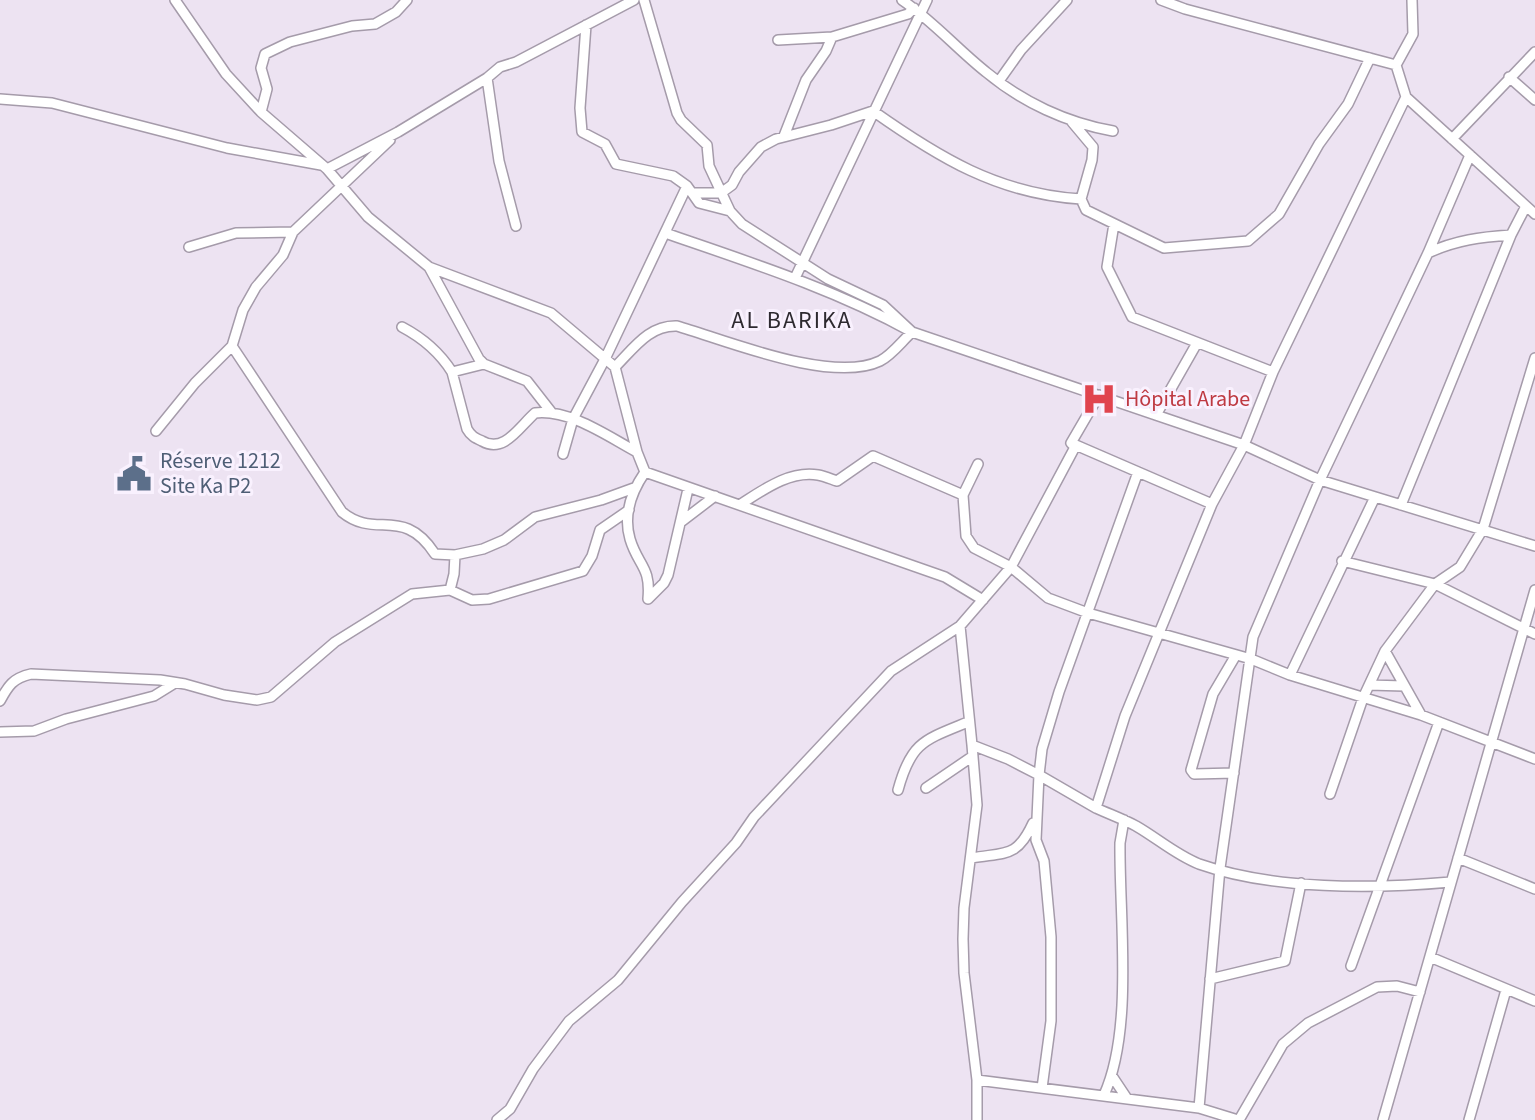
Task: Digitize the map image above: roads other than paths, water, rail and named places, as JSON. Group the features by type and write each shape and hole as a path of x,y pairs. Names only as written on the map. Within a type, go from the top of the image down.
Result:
{"street":[{"path":"175,0 226,74 261,112 325,167 368,217 429,267 551,313 615,367 645,472 945,577 983,600"},
{"path":"261,112 267,89 261,68 265,54 290,42 352,26 375,24 396,12 407,0"},
{"path":"0,99 52,103 227,148 325,167 398,132 500,67 634,0"},
{"path":"644,0 677,113 707,145 709,166 730,211 742,224 802,264 883,305 912,332"},
{"path":"902,0 918,10 987,73 1021,97 1072,122 1113,131"},
{"path":"795,278 918,10 927,0"},
{"path":"999,81 1021,50 1067,0"},
{"path":"1161,0 1396,65"},
{"path":"1412,0 1413,34 1396,65 1406,97 1535,214"},
{"path":"778,40 832,37 918,10"},
{"path":"586,25 580,108 582,132 605,144 616,164 673,176 699,203 730,211"},
{"path":"784,136 806,80 832,37"},
{"path":"1452,139 1535,52"},
{"path":"1072,122 1093,147 1081,199 1086,210 1164,248 1240,243 1255,237 1279,214 1319,144 1348,104 1370,58"},
{"path":"1509,77 1535,100"},
{"path":"487,78 499,161 516,226"},
{"path":"1096,808 1125,716 1212,504 1244,445 1273,372 1406,97"},
{"path":"689,190 721,193 732,185 761,147 784,136 873,111"},
{"path":"873,111 931,151 996,184 1044,195 1081,199"},
{"path":"156,431 195,383 232,346 243,310 256,287 283,255 293,232 398,132"},
{"path":"1205,1113 1210,979 1220,868 1257,625 1320,480 1428,253 1470,155"},
{"path":"563,454 573,419 689,190"},
{"path":"1401,505 1511,235 1526,206"},
{"path":"1114,224 1107,267 1128,312 1137,320 1273,372"},
{"path":"189,247 236,233 293,232"},
{"path":"665,233 795,278 871,310 912,332 1244,445 1320,480 1535,546"},
{"path":"1428,253 1451,242 1511,235"},
{"path":"1434,238 1451,242"},
{"path":"429,267 484,364"},
{"path":"615,367 650,332 666,326 677,326 796,361 845,368 869,365 884,359 912,332"},
{"path":"402,327 426,343 452,372 467,429 471,435 490,446 501,445 535,413 552,413 573,419 637,452"},
{"path":"1156,415 1197,343"},
{"path":"232,346 342,512 354,521 407,526 426,541 435,554 455,555 483,549 504,540 535,517 634,488"},
{"path":"1330,794 1363,698 1385,651 1435,584 1455,571 1483,529 1535,358"},
{"path":"452,372 484,364 527,381 552,413"},
{"path":"1071,443 1099,395"},
{"path":"1071,443 1212,504"},
{"path":"497,1120 510,1109 533,1069 569,1021 618,980 682,902 736,843 754,817 891,671 960,626 1011,567 1075,447 1071,443"},
{"path":"741,504 766,488 792,477 819,475 837,481 873,456 963,495"},
{"path":"978,464 963,495 966,536 974,548 1011,567 1040,593 1088,613 1251,659 1290,675 1421,715 1535,759"},
{"path":"645,472 634,488 629,510 630,539 647,570 648,599 668,575 688,489"},
{"path":"1042,1088 1051,1021 1051,937 1044,861 1036,840 1039,775 1050,721 1138,472"},
{"path":"681,522 715,496"},
{"path":"1290,675 1375,497"},
{"path":"0,701 16,677 31,674 175,683 257,700 271,697 335,642 412,594 450,590 472,600 489,599 583,571 592,556 600,530 629,510"},
{"path":"450,590 455,555"},
{"path":"1342,561 1435,584 1535,634"},
{"path":"1452,593 1455,571"},
{"path":"1383,1120 1535,590"},
{"path":"960,626 977,805 964,908 963,962 977,1080 977,1120"},
{"path":"1385,651 1421,715"},
{"path":"1234,773 1194,774 1191,770 1213,694 1236,655"},
{"path":"0,732 34,731 66,719 154,696 175,683"},
{"path":"1369,685 1404,686"},
{"path":"898,790 911,753 931,737 968,722"},
{"path":"1351,966 1439,722"},
{"path":"972,750 1008,759 1096,808 1124,820 1182,856 1220,868 1301,883 1380,886 1451,882"},
{"path":"926,788 972,750"},
{"path":"972,858 998,856 1021,845 1037,816"},
{"path":"1104,1095 1112,1076 1121,1017 1120,843 1124,820"},
{"path":"1458,858 1535,889"},
{"path":"1210,979 1285,961 1301,883"},
{"path":"1430,957 1535,1001"},
{"path":"977,1080 1126,1097 1239,1120 1283,1044 1308,1023 1377,987 1397,986 1420,992"},
{"path":"1469,1120 1506,990"},
{"path":"1112,1076 1126,1097"}],"place":[{"name":"Hôpital Arabe","path":"1099,399"},
{"name":"Réserve 1212 Site Ka P2","path":"134,474"}],"district":[{"name":"AL BARIKA","path":"792,320"}]}
